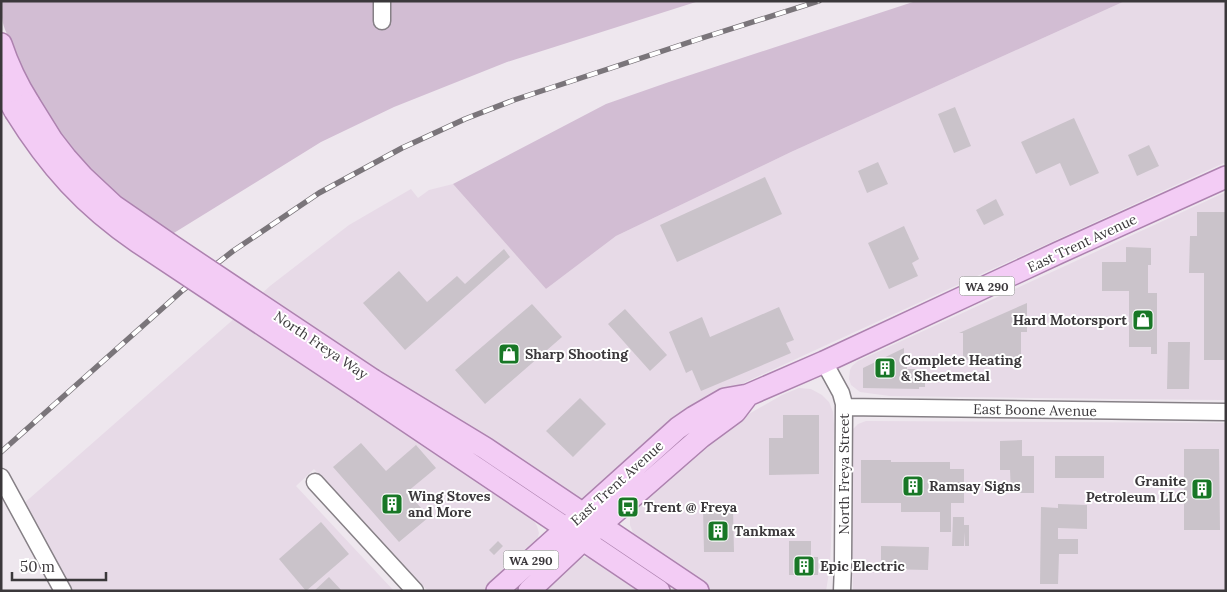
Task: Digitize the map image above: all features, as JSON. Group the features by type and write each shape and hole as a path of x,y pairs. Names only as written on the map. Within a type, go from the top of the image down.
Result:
{"main road":[{"name":"North Freya Way","path":"1,44 17,83 22,107 41,151 70,185 103,216 138,242 369,387 485,448 698,591"},
{"name":"North Freya Way","path":"1,86 22,107"},
{"name":"East Trent Avenue","path":"498,591 678,428 725,399 748,395 824,362 1058,253 1226,178"},
{"name":"North Freya Way","path":"369,387 398,416 659,591"},
{"name":"East Trent Avenue","path":"529,591 583,540 701,437 736,412 748,395"},
{"path":"398,416 431,428 473,451 480,451 485,448"}],"street":[{"path":"382,1 382,21"},
{"name":"North Freya Street","path":"824,362 843,396 844,407 844,566 842,591"},
{"name":"East Boone Avenue","path":"844,407 1226,412"},
{"path":"1,477 64,591"},
{"path":"315,482 414,591"}],"shaded area":[{"path":"1,1 699,1 507,62 394,107 321,142 169,236 91,175 58,134 31,87 5,30"},
{"path":"916,1 1125,1 791,152 616,236 546,289 453,184 606,104"},
{"path":"1125,1 1226,1 1226,162 726,391 590,497 580,500 259,296 349,225 411,189 418,198 429,190 453,184 546,289 616,236 791,152"},
{"path":"1226,192 1226,400 890,396 860,392 851,385 849,379 850,370 858,361"},
{"path":"236,317 532,518 539,533 534,546 487,591 428,591 314,469 296,486 394,591 71,591 22,505"},
{"path":"799,388 811,389 822,395 829,402 833,412 831,544 826,591 710,591 642,543 634,535 630,525 631,511 728,426 782,395"},
{"path":"866,421 1226,423 1226,591 853,591 851,436 853,429 858,424"},
{"path":"582,557 595,558 643,591 540,591 575,560"}],"building":[{"path":"955,107 971,146 954,153 938,114"},
{"path":"1074,118 1099,173 1070,186 1060,163 1036,174 1021,142"},
{"path":"1149,145 1159,166 1137,176 1128,155"},
{"path":"878,162 888,184 867,193 858,171"},
{"path":"765,177 782,214 677,262 660,225"},
{"path":"996,199 1004,215 984,225 976,210"},
{"path":"1197,212 1226,212 1226,360 1204,360 1204,273 1189,273 1190,236 1197,236"},
{"path":"904,226 919,259 912,263 918,276 889,289 868,243"},
{"name":"Hard Motorsport","path":"1126,247 1151,248 1151,265 1148,265 1148,293 1157,293 1157,354 1151,354 1151,347 1129,347 1129,291 1102,291 1102,262 1126,262"},
{"path":"504,249 510,257 405,350 363,303 399,271 427,302 457,276 465,284"},
{"path":"1027,303 1027,332 1021,332 1021,360 963,360 963,333 959,333"},
{"name":"Sharp Shooting","path":"532,304 562,337 485,404 455,370"},
{"path":"779,307 794,340 786,343 791,353 701,391 692,370 686,373 669,332 702,317 710,337"},
{"path":"625,309 667,355 650,371 608,324"},
{"path":"1168,342 1190,342 1189,389 1167,389"},
{"name":"Complete Heating & Sheetmetal","path":"904,348 904,366 907,366 907,369 925,369 925,387 919,387 919,389 863,388 863,368"},
{"path":"580,398 606,424 573,457 546,431"},
{"path":"783,415 819,415 819,474 769,475 769,438 783,438"},
{"path":"1022,440 1022,456 1034,456 1034,493 1011,493 1010,470 1000,470 1000,441"},
{"name":"Wing Stoves and More","path":"361,443 386,471 416,445 436,468 407,492 429,517 399,542 333,467"},
{"name":"Granite Petroleum LLC","path":"1184,449 1219,449 1220,530 1184,530"},
{"path":"1055,456 1104,456 1104,478 1055,478"},
{"name":"Ramsay Signs","path":"861,460 950,462 950,469 964,469 964,503 951,503 951,532 940,532 940,512 901,512 901,503 861,503"},
{"path":"1058,504 1087,505 1087,529 1058,528 1058,539 1078,539 1078,554 1059,554 1058,584 1040,584 1041,507 1058,508"},
{"name":"Tankmax","path":"703,509 733,509 734,552 704,552"},
{"path":"953,517 964,517 964,525 969,525 969,546 965,546 964,532 964,546 952,546"},
{"path":"321,522 349,554 306,591 279,559"},
{"path":"498,541 503,546 494,555 489,550"},
{"name":"Epic Electric","path":"789,541 811,541 811,557 818,557 818,575 789,575"},
{"path":"881,546 929,547 928,570 881,569"},
{"path":"329,577 342,591 314,591"}],"railway":[{"path":"1,452 183,290 233,251 319,193 402,148 465,119 514,100 819,1"}],"place":[{"name":"Hard Motorsport","path":"1143,320"},
{"name":"Sharp Shooting","path":"509,354"},
{"name":"Complete Heating & Sheetmetal","path":"885,368"},
{"name":"Ramsay Signs","path":"913,486"},
{"name":"Granite Petroleum LLC","path":"1202,489"},
{"name":"Wing Stoves and More","path":"392,504"},
{"name":"Trent @ Freya","path":"628,507"},
{"name":"Tankmax","path":"718,531"},
{"name":"Epic Electric","path":"804,566"}]}
